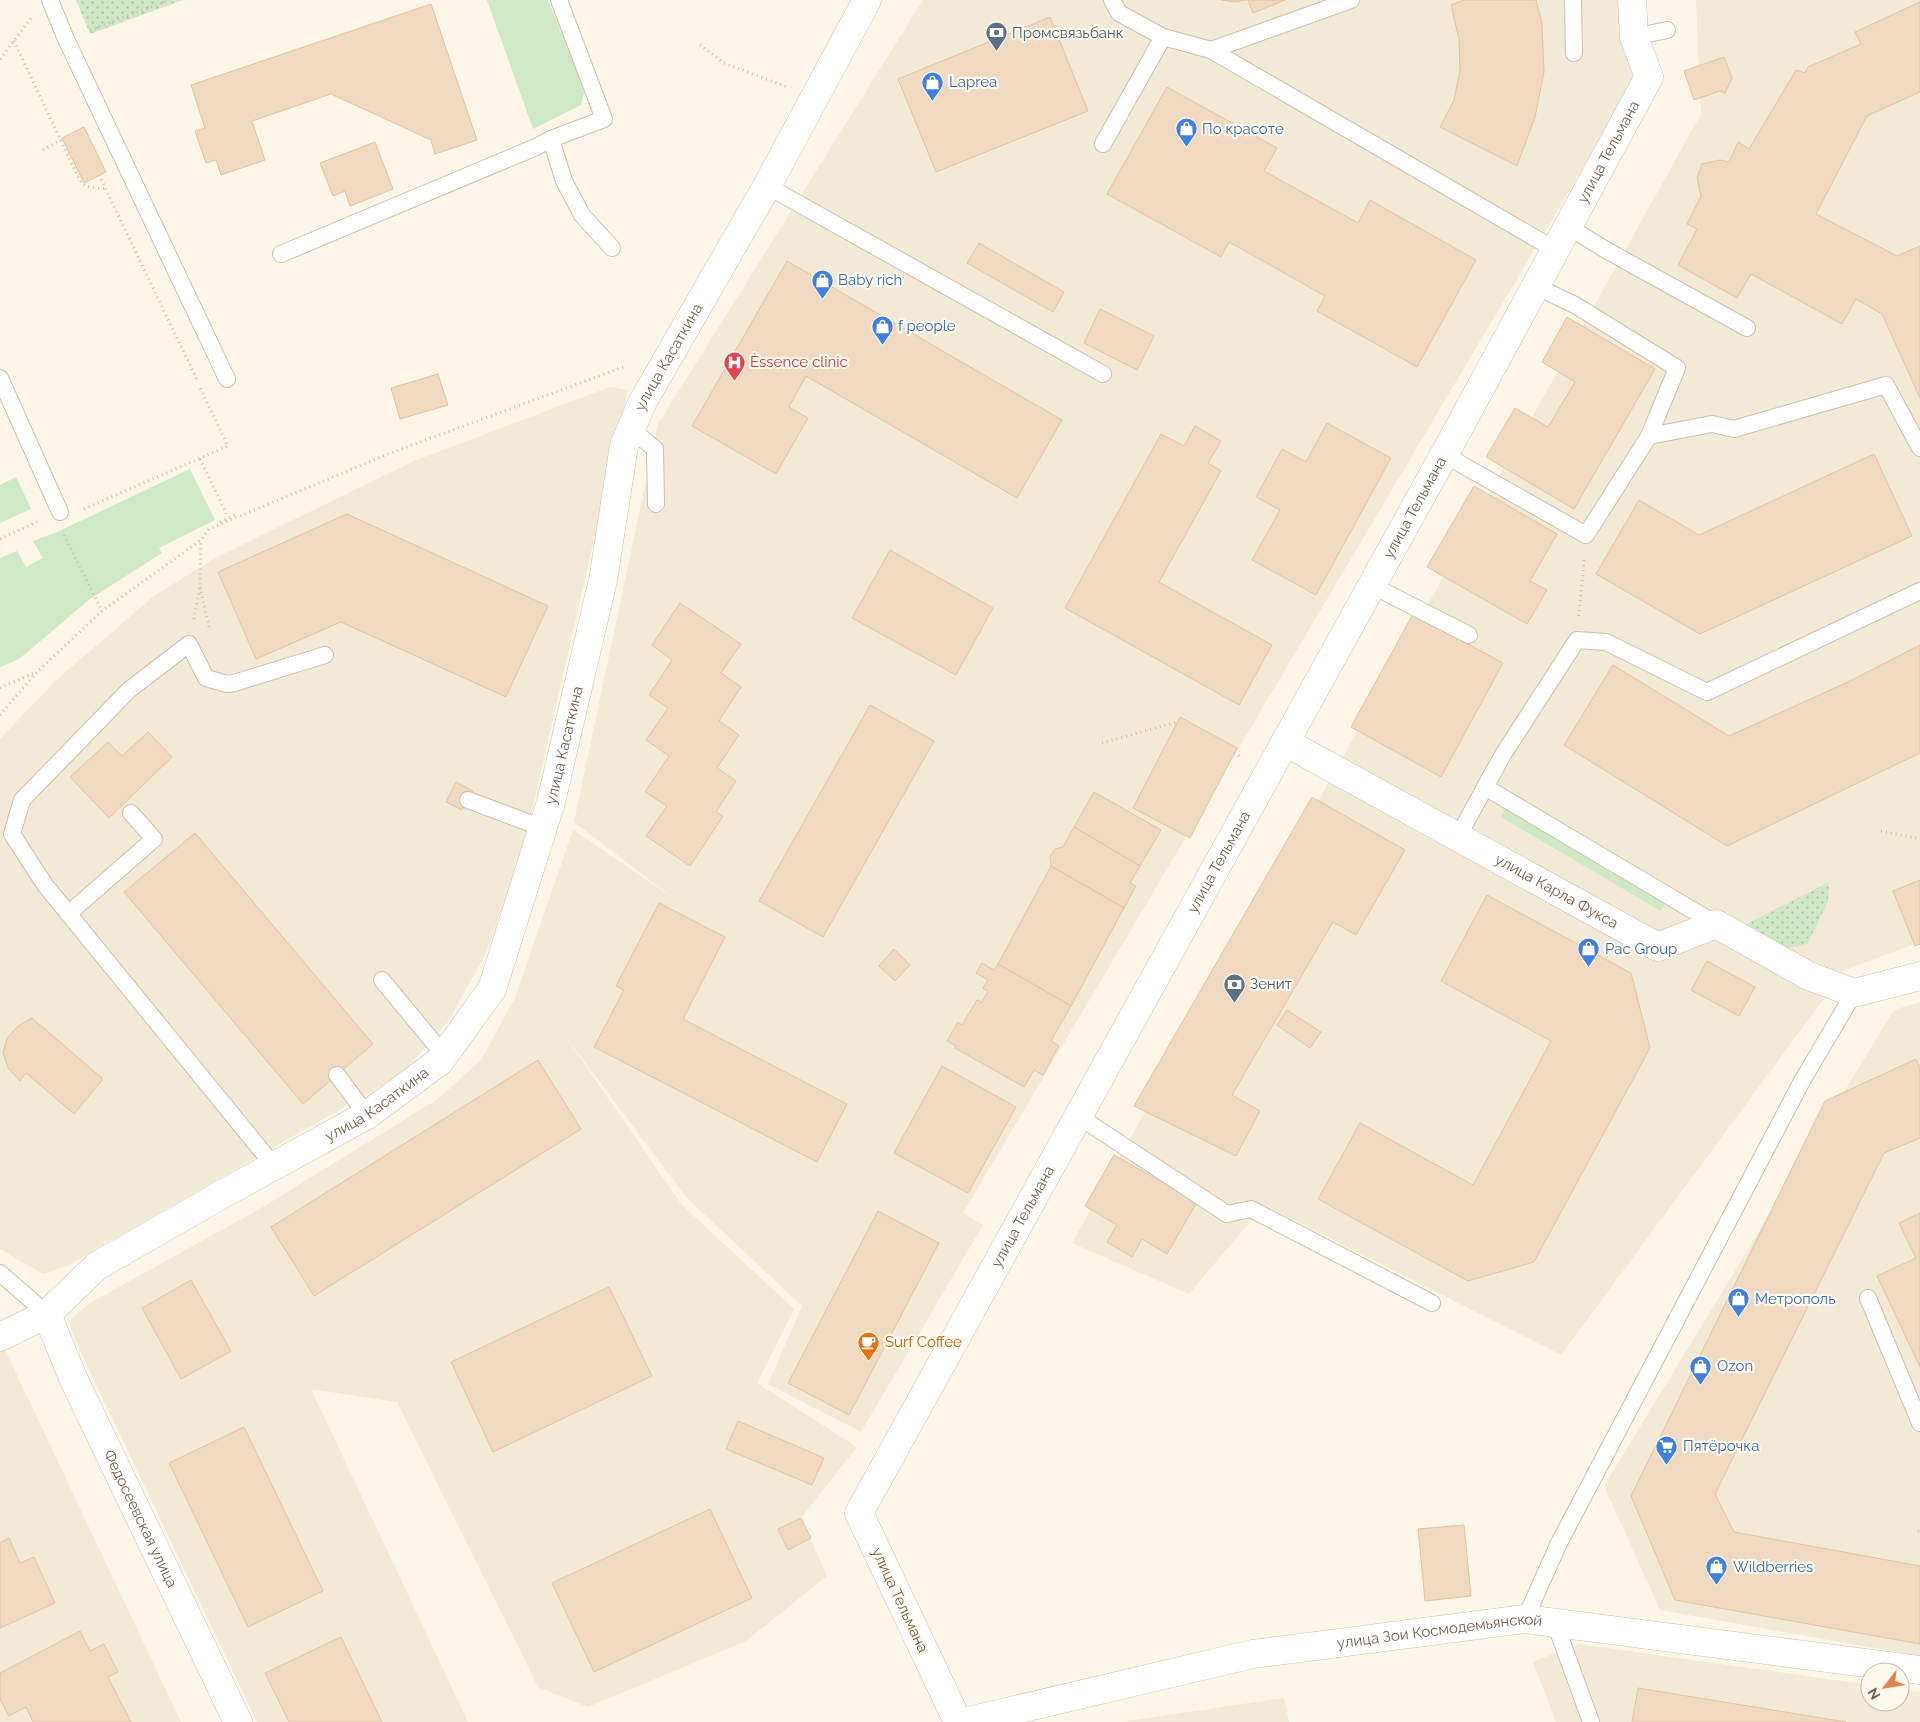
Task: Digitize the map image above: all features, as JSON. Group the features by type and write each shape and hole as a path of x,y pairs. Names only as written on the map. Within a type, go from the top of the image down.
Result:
{"street":[{"name":"улица Касаткина","path":"0,1337 47,1314 97,1266 367,1115 440,1061 492,989 551,802 603,580 624,446 642,403 767,186 867,0"},
{"name":"улица Тельмана","path":"958,1722 859,1513 1285,742 1648,77 1634,37 1632,0"},
{"name":"улица Карла Фукса","path":"1285,742 1658,947 1716,924"},
{"path":"1716,924 1808,976 1854,993 1920,976"},
{"name":"Федосеевская улица","path":"47,1314 73,1378 238,1722"},
{"name":"улица Зои Космодемьянской","path":"964,1722 1253,1654 1525,1619 1920,1670"}],"lane":[{"path":"50,0 66,39 227,379"},
{"path":"281,254 551,139 604,119 559,0"},
{"path":"1112,0 1119,12 1163,37 1211,50 1561,238 1606,250 1747,328"},
{"path":"1211,50 1351,0"},
{"path":"1573,0 1574,53"},
{"path":"1634,37 1667,30"},
{"path":"1103,144 1163,37"},
{"path":"551,139 564,180 582,215 612,248"},
{"path":"767,186 1103,374"},
{"path":"1443,454 1586,535 1649,436 1677,368 1575,305 1535,286"},
{"path":"0,378 60,512"},
{"path":"1649,436 1712,424 1734,429 1886,385 1920,448"},
{"path":"631,428 655,449 656,504"},
{"path":"1371,585 1470,635"},
{"path":"1458,837 1504,753 1577,640 1606,642 1707,692 1920,591"},
{"path":"274,1166 45,885 12,834 22,800 129,690 189,644 206,678 227,684 325,655"},
{"path":"1485,787 1716,924"},
{"path":"468,800 542,828"},
{"path":"68,914 154,839 131,813"},
{"path":"382,980 444,1055"},
{"path":"1525,1619 1559,1543 1788,1107 1854,993"},
{"path":"337,1075 367,1115"},
{"path":"1078,1116 1227,1214 1252,1209 1432,1303"},
{"path":"0,1273 47,1314"},
{"path":"1868,1298 1920,1423"},
{"path":"1556,1623 1591,1722"}],"path":[{"path":"66,39 170,0"},
{"path":"0,59 34,13"},
{"path":"14,40 79,179 85,186 106,189"},
{"path":"700,45 724,62 790,88"},
{"path":"43,150 61,140"},
{"path":"0,539 60,512 64,517 228,446 99,175"},
{"path":"209,530 247,512 388,454 628,366"},
{"path":"200,459 228,518"},
{"path":"0,715 37,672 102,611 201,540 209,530 228,518 247,512"},
{"path":"62,530 102,611"},
{"path":"1577,640 1586,535"},
{"path":"189,644 200,587 201,540"},
{"path":"0,688 37,672"},
{"path":"1102,743 1177,722"},
{"path":"1881,831 1920,838"}],"shaded area":[{"path":"923,0 1637,0 1642,68 963,1213 983,1225 861,1432 768,1384 802,1306 686,1197 563,1033 681,1204 794,1309 757,1383 857,1447 801,1518 827,1576 746,1641 588,1707 538,1687 397,1402 311,1389 468,1722 257,1722 75,1340 69,1321 90,1303 258,1210 438,1099 481,1060 515,998 573,830 676,900 574,822 658,424"},
{"path":"1696,0 1920,0 1920,942 1845,970 1561,1355 1264,1205 1189,1294 1072,1243 1701,114"},
{"path":"610,387 628,390 522,855 484,957 448,1022 405,1070 379,1087 67,1266 43,1274 0,1249 0,739 55,681 154,596 215,558 414,461"},
{"path":"1920,1002 1920,1656 1660,1610 1604,1486 1894,1010"},
{"path":"0,1341 7,1354 181,1722 0,1722"},
{"path":"1578,1644 1860,1684 1860,1712 1910,1712 1910,1691 1920,1692 1920,1722 1556,1722 1533,1662"},
{"path":"1284,1698 1289,1722 1120,1722"}],"green space":[{"path":"76,0 183,0 90,34"},
{"path":"487,0 548,0 579,76 584,93 581,105 533,129"},
{"path":"190,469 215,520 159,548 162,553 90,599 19,659 0,667 0,558 17,551 26,567 43,558 33,541 57,532"},
{"path":"16,477 31,509 0,523 0,485"},
{"path":"1507,807 1667,900 1661,911 1501,817"},
{"path":"1829,882 1828,901 1808,943 1782,947 1767,941 1743,926"}],"building":[{"path":"1221,0 1247,0 1236,2"},
{"path":"1248,0 1285,0 1253,13"},
{"path":"1464,0 1536,0 1542,24 1544,72 1535,117 1517,166 1440,127 1454,100 1460,70 1459,39 1451,5"},
{"path":"1920,2 1920,92 1867,116 1816,214 1897,256 1920,246 1920,398 1882,314 1856,299 1842,324 1751,274 1737,298 1678,265 1697,229 1687,224 1701,196 1697,178 1702,164 1720,160 1729,162 1738,142 1749,149 1796,70 1805,73 1808,67 1861,44 1855,32"},
{"path":"431,4 477,140 435,154 431,140 331,94 252,121 265,160 221,175 216,160 206,163 195,131 205,128 191,85"},
{"path":"1050,17 1088,111 936,172 898,79"},
{"path":"1724,57 1732,78 1725,93 1720,91 1694,100 1684,71"},
{"path":"1167,87 1277,148 1264,171 1358,223 1370,200 1476,260 1417,367 1317,311 1325,296 1229,242 1221,257 1107,194"},
{"path":"84,127 106,172 84,183 62,138"},
{"path":"375,142 393,189 350,206 345,191 333,196 320,163"},
{"path":"979,243 1064,292 1053,312 967,263"},
{"path":"787,261 1062,420 1017,498 806,376 789,407 808,418 776,474 692,426"},
{"path":"1100,309 1154,336 1137,370 1084,343"},
{"path":"1567,317 1655,369 1574,509 1486,457 1515,408 1548,427 1575,382 1542,362"},
{"path":"438,374 448,405 400,419 391,388"},
{"path":"1327,423 1391,458 1316,595 1252,560 1280,510 1256,497 1282,449 1306,462"},
{"path":"1195,426 1221,441 1208,463 1221,471 1159,582 1272,645 1239,705 1065,608 1161,434 1184,446"},
{"path":"1874,454 1912,536 1700,634 1596,574 1639,500 1699,535"},
{"path":"1474,486 1557,534 1530,581 1547,590 1527,624 1427,567"},
{"path":"347,514 548,606 506,697 341,622 256,659 218,572"},
{"path":"890,550 993,608 956,675 852,618"},
{"path":"680,603 741,644 721,673 741,687 719,721 739,735 717,768 736,781 716,812 723,816 690,866 646,836 667,806 645,792 669,756 646,740 668,708 649,695 672,660 652,645"},
{"path":"1413,614 1503,663 1441,777 1351,727"},
{"path":"1920,645 1920,753 1727,846 1564,745 1613,665 1729,736 1850,681"},
{"path":"870,705 934,741 823,937 759,901"},
{"path":"1180,717 1237,748 1190,838 1133,808"},
{"path":"148,732 172,757 109,818 70,777 108,742 122,756"},
{"path":"456,782 473,791 462,810 446,802"},
{"path":"1094,792 1161,830 1140,866 1074,827"},
{"path":"1312,797 1405,850 1356,935 1333,922 1232,1095 1260,1111 1236,1156 1134,1106"},
{"path":"1074,827 1140,866 1130,883 1136,886 1124,908 1051,866 1050,857 1055,849 1063,847"},
{"path":"195,833 373,1044 303,1104 124,892"},
{"path":"1051,866 1124,908 1071,1006 998,964"},
{"path":"1920,880 1920,944 1915,946 1893,891"},
{"path":"1487,895 1631,973 1650,1048 1534,1262 1468,1281 1318,1199 1360,1123 1473,1185 1551,1041 1441,981"},
{"path":"659,903 725,937 683,1019 847,1104 817,1162 594,1047 624,990 616,986"},
{"path":"894,949 910,965 895,981 879,966"},
{"path":"1707,961 1755,987 1739,1016 1691,990"},
{"path":"982,963 994,970 998,964 1071,1006 1051,1041 1059,1046 1043,1075 1034,1070 1024,1087 955,1048 956,1046 947,1041 958,1022 962,1025 977,1000 982,1002 988,991 983,988 988,980 976,973"},
{"path":"1287,1010 1321,1032 1310,1048 1277,1025"},
{"path":"32,1018 103,1079 74,1114 26,1073 20,1081 8,1068 3,1053 7,1038 18,1026"},
{"path":"1916,1059 1920,1068 1920,1138 1884,1153 1715,1494 1734,1532 1920,1566 1920,1644 1675,1600 1631,1496 1825,1101"},
{"path":"538,1060 581,1129 314,1296 271,1227"},
{"path":"942,1066 1016,1107 968,1193 894,1153"},
{"path":"1114,1155 1197,1202 1167,1254 1142,1239 1132,1257 1107,1242 1117,1225 1085,1206"},
{"path":"878,1211 939,1243 849,1415 788,1383"},
{"path":"1920,1213 1920,1367 1877,1276 1916,1258 1899,1223"},
{"path":"191,1280 231,1351 181,1379 142,1308"},
{"path":"609,1287 652,1376 493,1452 451,1362"},
{"path":"738,1421 824,1458 812,1485 726,1449"},
{"path":"244,1427 323,1591 248,1627 169,1463"},
{"path":"710,1509 752,1598 594,1672 552,1583"},
{"path":"801,1518 811,1538 788,1550 778,1529"},
{"path":"1464,1525 1471,1596 1425,1601 1418,1529"},
{"path":"9,1538 20,1563 34,1557 55,1603 0,1628 0,1543"},
{"path":"80,1631 90,1651 104,1644 118,1672 108,1677 131,1722 33,1722 26,1707 9,1716 0,1699 0,1673"},
{"path":"341,1637 382,1722 289,1722 265,1673"},
{"path":"1638,1688 1846,1722 1632,1722"}],"place":[{"name":"Промсвязьбанк","path":"996,52"},
{"name":"Laprea","path":"933,101"},
{"name":"По красоте","path":"1186,148"},
{"name":"Baby rich","path":"822,299"},
{"name":"f people","path":"882,345"},
{"name":"Èssence clinic","path":"734,381"},
{"name":"Pac Group","path":"1589,968"},
{"name":"Зенит","path":"1234,1003"},
{"name":"Метрополь","path":"1739,1318"},
{"name":"Surf Coffee","path":"869,1361"},
{"name":"Ozon","path":"1701,1385"},
{"name":"Пятёрочка","path":"1667,1465"},
{"name":"Wildberries","path":"1717,1586"}]}
